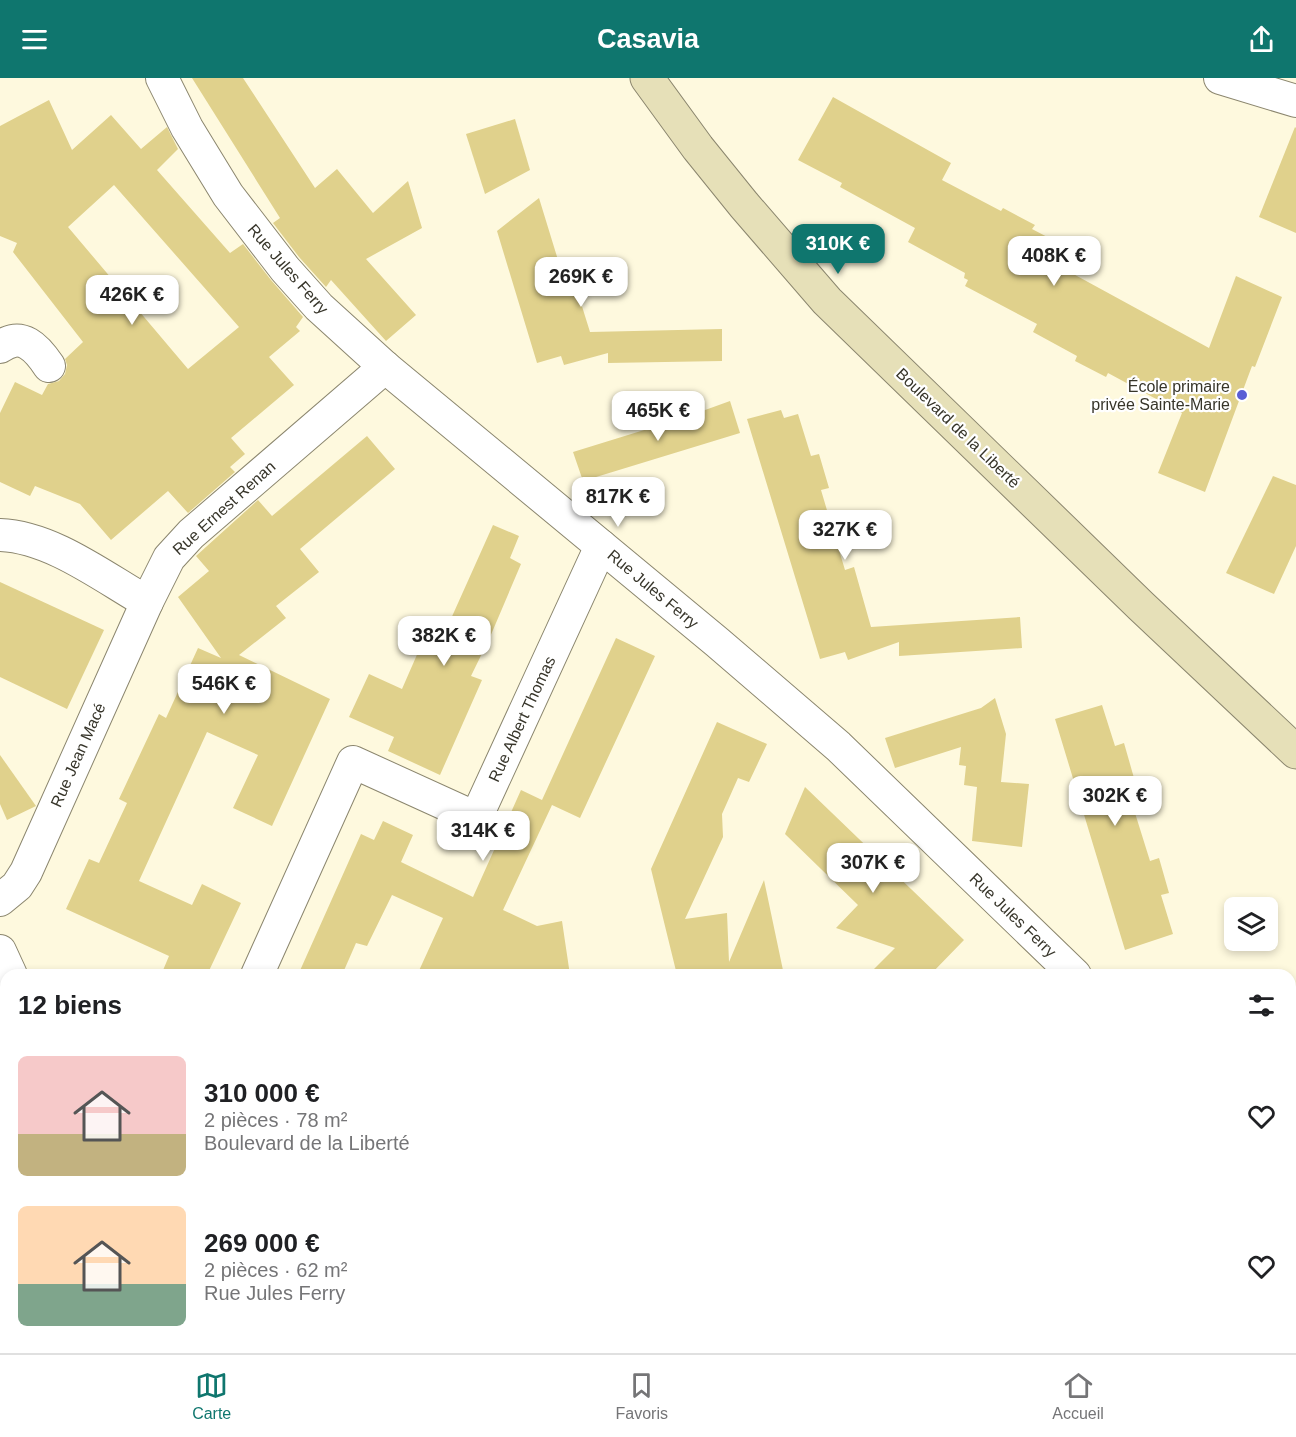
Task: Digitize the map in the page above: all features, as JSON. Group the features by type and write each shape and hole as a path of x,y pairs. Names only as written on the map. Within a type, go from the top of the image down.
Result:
{"main road":[{"name":"Boulevard de la Liberté","path":"647,78 736,197 827,300 1133,598 1296,752"}],"street":[{"name":"Rue Jules Ferry","path":"162,78 204,158 246,220 301,288 338,326 717,642 838,746 1066,969"},
{"path":"1220,78 1296,101"},
{"path":"0,347 11,340 26,341 50,366"},
{"name":"Rue Ernest Renan","path":"147,602 169,558 191,534 385,367"},
{"path":"0,535 26,538 59,551 147,602"},
{"name":"Rue Albert Thomas","path":"260,969 353,762 476,818 601,546"},
{"name":"Rue Jean Macé","path":"0,900 16,886 26,872 147,602"},
{"path":"0,951 8,969"}],"building":[{"path":"192,78 243,78 315,188 337,169 373,213 408,181 422,228 366,259 416,315 386,341 331,280 326,287 273,223 280,218"},
{"path":"833,97 951,163 942,180 1001,211 1003,208 1035,225 1032,229 1076,252 1066,270 1209,348 1236,276 1282,297 1255,367 1252,366 1205,492 1158,473 1182,413 1108,373 1106,377 1075,361 1077,356 1033,332 1037,324 965,286 968,280 964,278 965,273 908,242 915,228 840,187 842,183 798,160"},
{"path":"49,100 72,150 111,115 141,149 167,127 178,149 157,170 230,253 243,244 303,317 296,327 300,331 269,357 294,385 231,438 245,454 230,467 235,472 188,513 168,491 111,540 80,504 35,486 30,496 0,482 0,413 15,382 42,395 48,384 59,381 65,374 67,365 65,359 83,342 13,252 17,243 0,236 0,126","holes":["114,185 239,327 188,369 68,227"]},
{"path":"515,119 530,170 485,194 466,134"},
{"path":"1296,128 1296,233 1259,217"},
{"path":"539,198 562,273 571,271 590,332 722,329 722,361 608,363 608,353 564,365 561,356 537,363 497,231"},
{"path":"730,401 740,433 583,481 573,452"},
{"path":"781,410 784,418 798,414 811,456 819,454 829,488 821,490 829,517 845,570 854,567 871,627 1020,617 1022,648 899,656 899,642 848,660 845,652 820,659 747,419"},
{"path":"367,436 395,469 300,549 319,572 276,606 286,618 239,655 330,699 272,826 233,808 258,755 207,732 139,881 192,905 202,884 241,903 210,969 164,969 169,956 66,909 89,859 99,863 127,803 119,799 159,714 166,718 198,648 221,658 178,597 209,571 196,556 258,500 272,516"},
{"path":"1273,476 1296,485 1296,546 1274,594 1226,573"},
{"path":"493,525 519,536 510,558 521,564 471,676 482,680 440,775 388,751 394,737 349,717 369,674 402,689 426,634 441,641"},
{"path":"0,582 104,630 67,709 0,677"},
{"path":"616,638 655,656 580,818 552,805 503,910 537,926 562,921 569,969 420,969 443,918 392,895 367,946 356,943 345,969 301,969 361,834 374,840 383,821 413,835 401,862 473,897 521,790 542,800"},
{"path":"995,698 1006,734 1001,782 1029,784 1022,847 972,841 977,787 964,785 966,766 959,765 961,747 895,768 885,738 981,708"},
{"path":"1102,705 1115,746 1124,743 1134,778 1125,781 1150,861 1159,858 1169,893 1161,895 1173,934 1125,950 1055,719"},
{"path":"717,722 767,744 749,782 738,778 722,814 723,837 685,919 727,913 729,962 764,880 783,969 676,969 651,869"},
{"path":"0,755 36,806 7,820 0,804"},
{"path":"805,787 964,940 936,969 874,969 895,948 836,928 858,905 785,834"}],"place":[{"name":"École primaire privée Sainte-Marie","path":"1242,395"}]}
